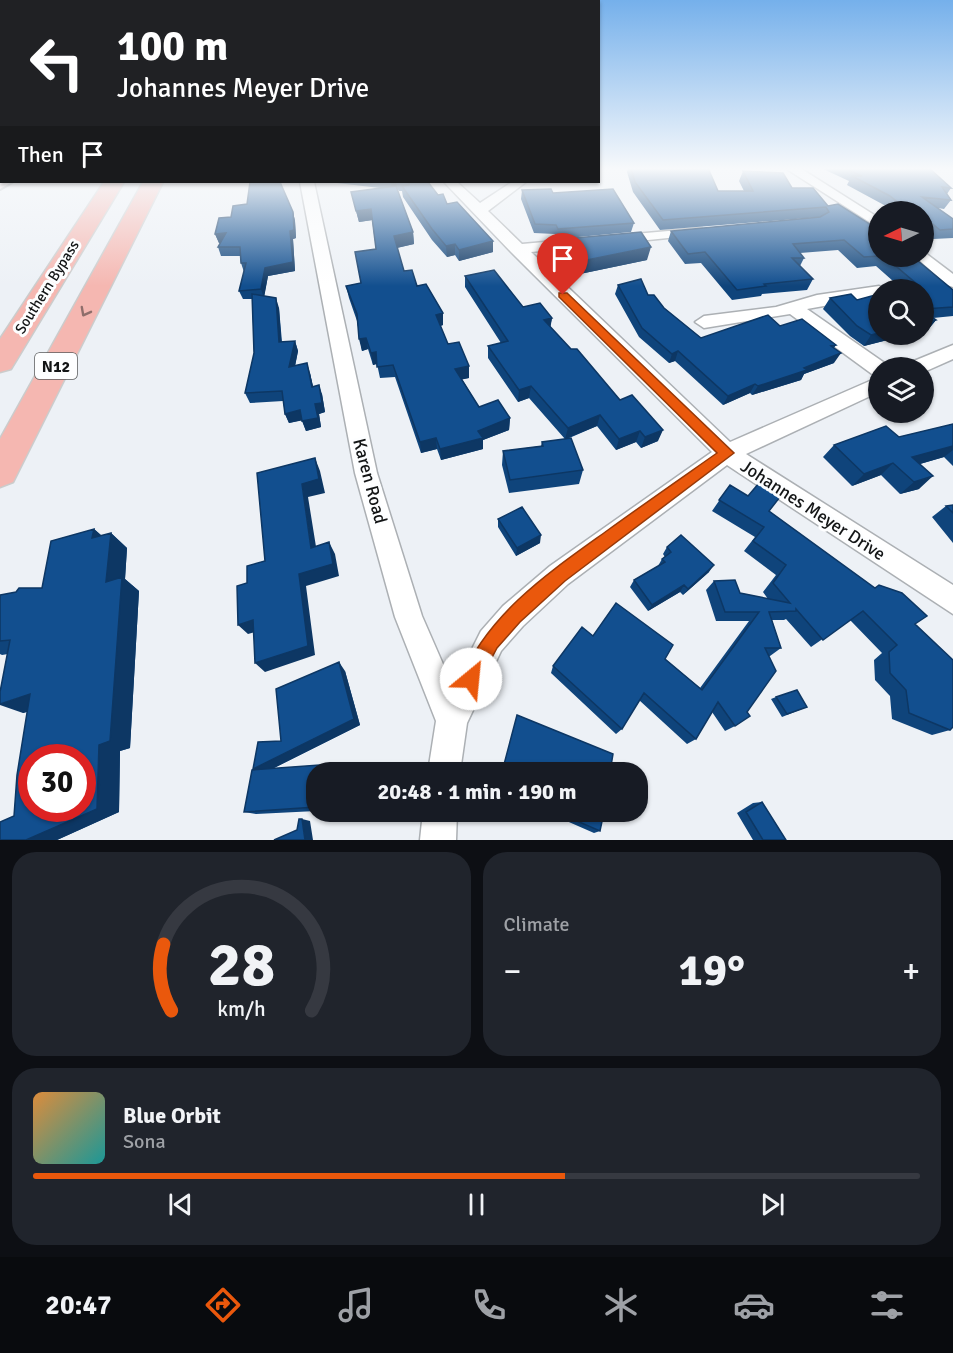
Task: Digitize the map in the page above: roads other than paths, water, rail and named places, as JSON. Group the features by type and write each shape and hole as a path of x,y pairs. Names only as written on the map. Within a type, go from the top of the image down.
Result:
{"highway":[{"name":"Southern Bypass","path":"0,362 98,207"},
{"name":"N12","path":"0,471 140,207"}],"street":[{"name":"Karen Road","path":"312,207 366,473 409,617 452,721"},
{"name":"Johannes Meyer Drive","path":"474,207 727,453 953,601"},
{"path":"478,212 485,207"},
{"path":"851,207 868,218"},
{"path":"516,249 717,229"},
{"path":"934,266 953,282"},
{"path":"704,322 794,308 817,300 868,293"},
{"path":"794,308 868,361"},
{"path":"934,360 953,351"},
{"path":"446,762 452,721 491,641 513,616 559,575 727,453 868,389"},
{"path":"438,840 439,822"}]}
